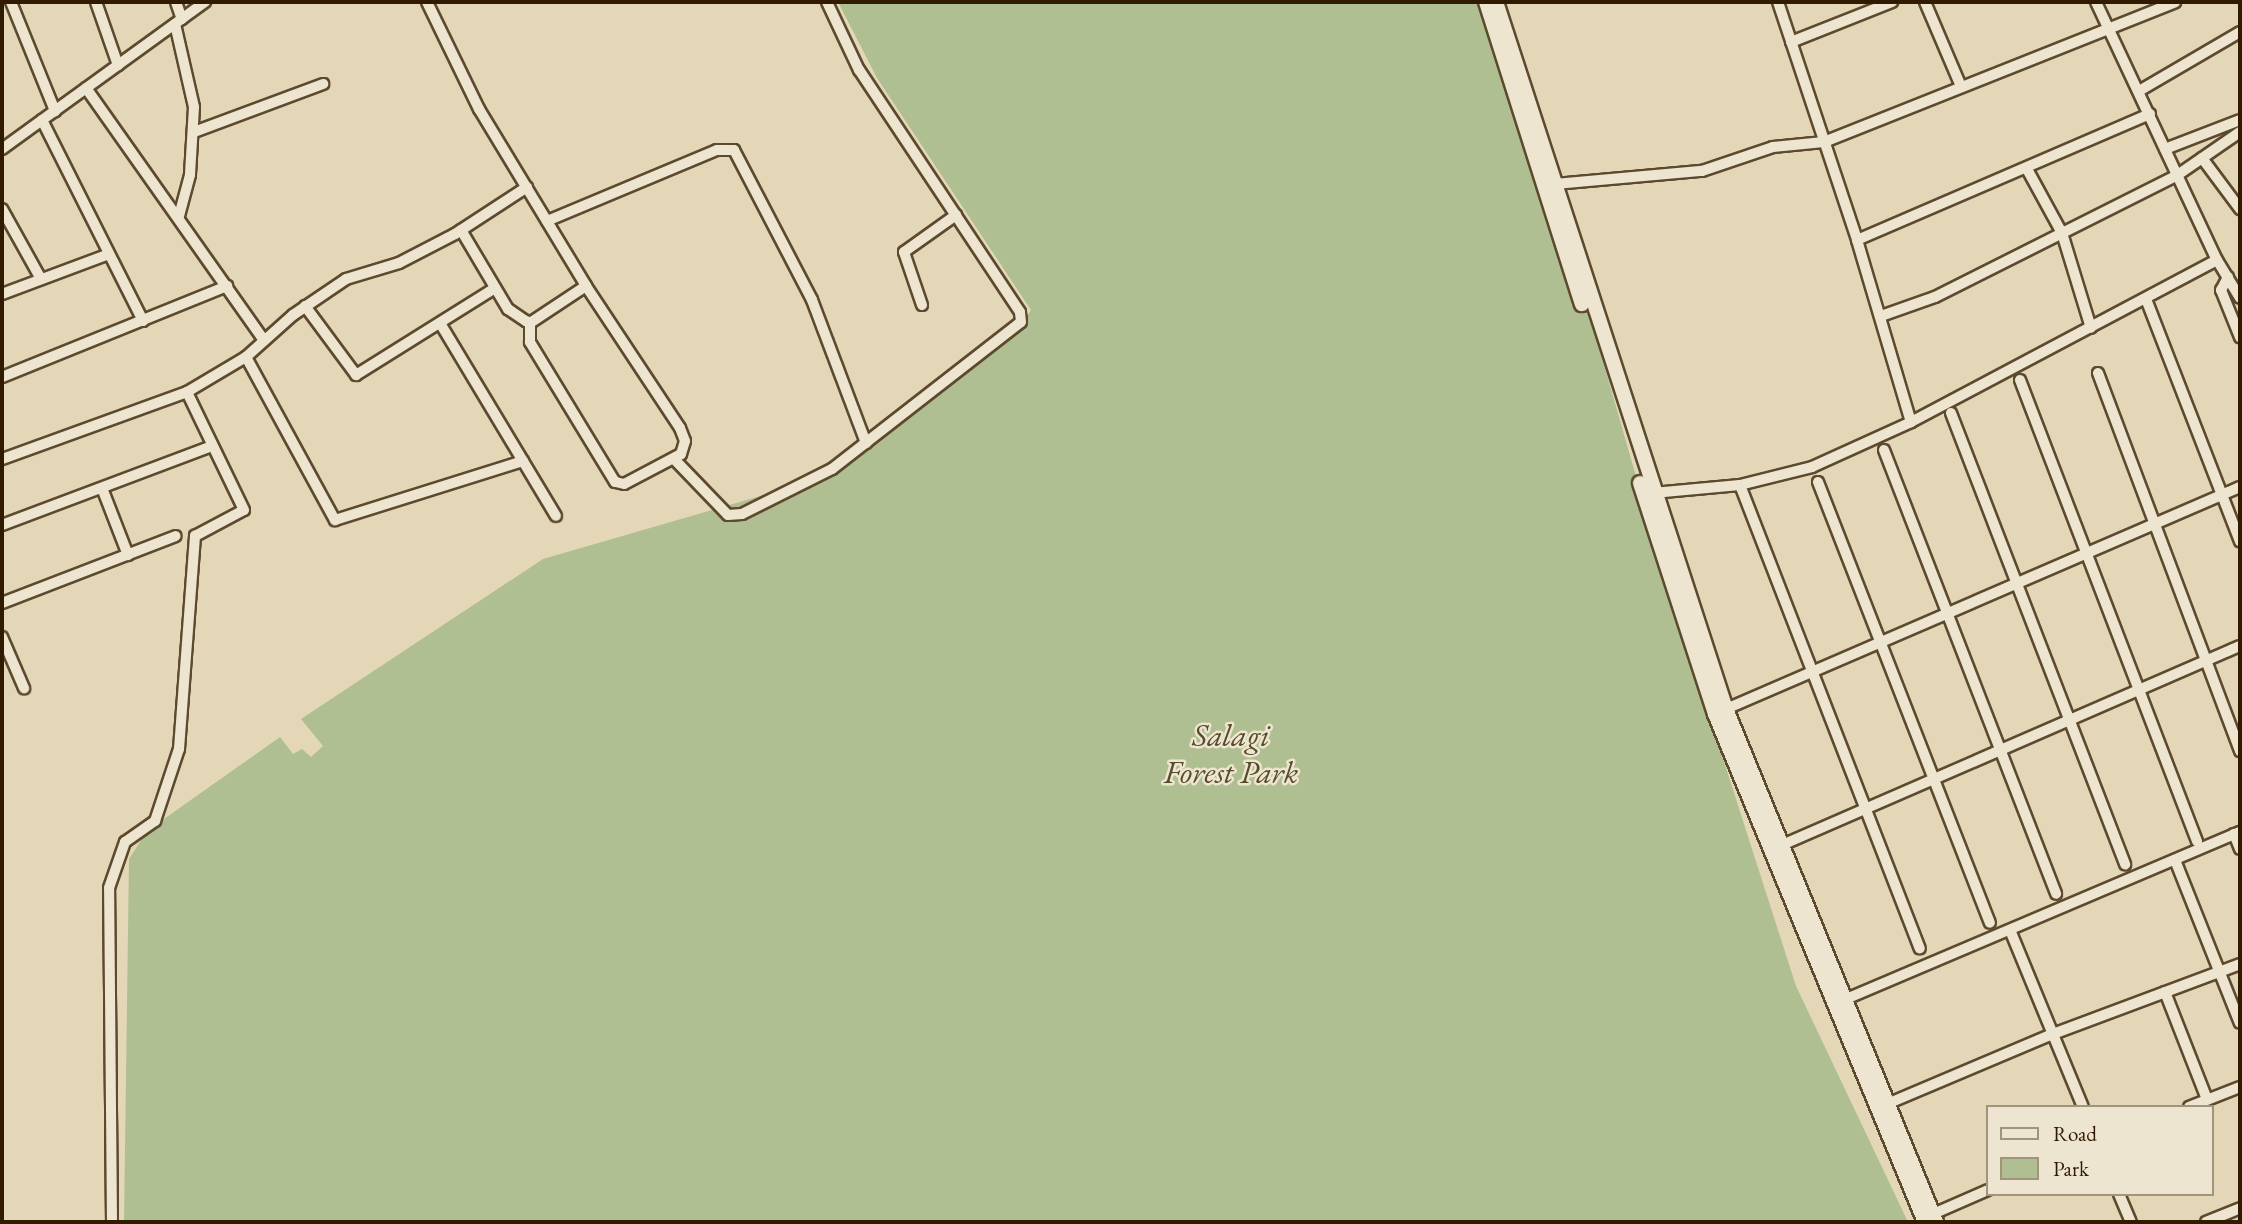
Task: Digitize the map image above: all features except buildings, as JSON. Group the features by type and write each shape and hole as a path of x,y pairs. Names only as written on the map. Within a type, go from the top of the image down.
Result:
{"street":[{"path":"11,2 55,111"},
{"path":"96,2 118,65"},
{"path":"176,2 194,107 190,175 179,216"},
{"path":"2,149 205,2"},
{"path":"427,2 479,109 586,286 684,436 684,449 675,460 624,484 615,482 530,342 530,323"},
{"path":"675,460 733,517 832,469 1021,322 1020,312 859,70 827,2"},
{"path":"1486,2 1715,714 1931,1220"},
{"path":"1496,2 1653,493 1726,709 1846,999 1931,1220"},
{"path":"1778,2 1857,240 1911,422"},
{"path":"1791,42 1892,2"},
{"path":"1926,2 1960,85"},
{"path":"2096,2 2150,114 2176,176 2217,260 2240,298"},
{"path":"1555,184 1702,171 1773,147 1824,142 1960,85 2111,31 2175,2"},
{"path":"2139,91 2240,32"},
{"path":"194,132 323,84"},
{"path":"86,88 179,216 264,340"},
{"path":"1857,240 2150,114"},
{"path":"42,120 143,321"},
{"path":"2165,149 2240,120"},
{"path":"1881,316 1935,297 2176,176 2240,132"},
{"path":"547,221 702,155 734,150 812,300 866,443"},
{"path":"2202,158 2240,209"},
{"path":"2027,169 2062,233 2091,328"},
{"path":"2,459 187,392 246,357 305,306 346,279 399,263 461,230 527,187"},
{"path":"2,209 41,279"},
{"path":"922,305 904,252 956,215"},
{"path":"461,230 508,309 530,323"},
{"path":"2,294 109,254"},
{"path":"1653,493 1740,485 1812,467 1911,422 2217,260"},
{"path":"2228,277 2222,283 2223,297 2240,337"},
{"path":"2,377 227,286"},
{"path":"530,323 586,286"},
{"path":"305,306 355,375 495,288"},
{"path":"2146,299 2240,541"},
{"path":"440,323 556,516"},
{"path":"246,357 335,520 523,461"},
{"path":"2098,373 2204,662 2240,751"},
{"path":"2020,380 2137,692 2197,841"},
{"path":"112,1222 109,888 125,842 155,821 179,749 191,548 195,536 209,526 244,510 187,392"},
{"path":"1951,413 2125,865"},
{"path":"2,525 212,446"},
{"path":"1884,450 2056,894"},
{"path":"1818,482 1990,923"},
{"path":"1740,485 1811,676 1920,948"},
{"path":"1726,709 1811,676 2240,487"},
{"path":"102,488 128,555"},
{"path":"2,603 176,536"},
{"path":"2,636 24,688"},
{"path":"1782,845 1864,807 2001,748 2070,722 2240,646"},
{"path":"1846,999 2237,833 2240,849"},
{"path":"2175,860 2240,1023"},
{"path":"2010,930 2082,1105"},
{"path":"1887,1104 2053,1034 2240,964"},
{"path":"2165,992 2207,1100"},
{"path":"2194,1105 2240,1087"},
{"path":"1931,1220 1986,1191"},
{"path":"2120,1196 2131,1222"},
{"path":"2206,1222 2240,1208"}],"green space":[{"name":"Salagi Forest Park","path":"838,2 1490,2 1556,198 1667,584 1796,986 1908,1222 124,1222 129,859 147,831 280,737 293,754 302,749 311,757 323,746 301,719 543,559 826,477 844,467 1026,318 1031,310 877,78"}]}
